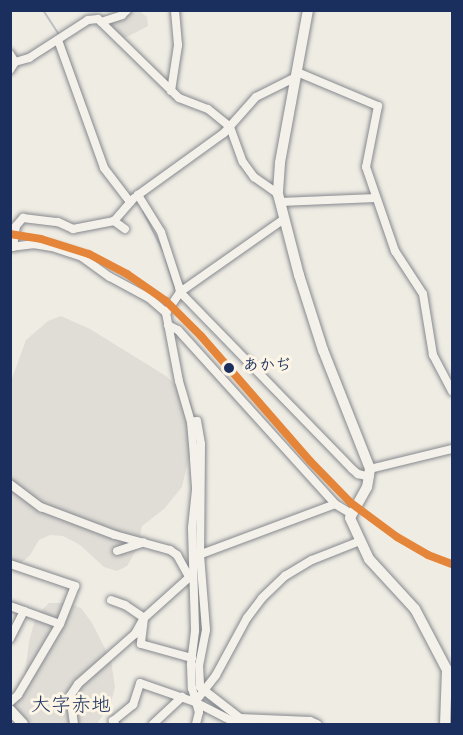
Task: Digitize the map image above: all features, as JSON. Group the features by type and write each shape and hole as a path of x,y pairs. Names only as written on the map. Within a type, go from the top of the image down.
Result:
{"street":[{"path":"10,70 15,62 29,58 96,17 117,18 127,10"},
{"path":"171,92 178,45 175,10"},
{"path":"308,10 280,163 279,198 323,350 370,473 363,496 350,513"},
{"path":"96,17 171,92 184,100 208,109 230,127 243,162 254,177 279,198 376,198"},
{"path":"58,40 104,168 161,232 180,292 358,474 370,473 453,449"},
{"path":"10,54 15,62"},
{"path":"297,74 256,97 230,127 134,199 114,221 73,229 58,222 22,218 16,226 12,247 33,244 82,256 110,277 149,298 166,313 179,381 194,422 196,490 192,528 206,630 199,665 200,687 203,692 240,718 310,721 317,724"},
{"path":"297,74 378,106 366,167 395,251 423,294 433,355 453,392"},
{"path":"166,313 180,292 285,219"},
{"path":"114,221 125,229"},
{"path":"168,325 178,330 336,504 350,513 360,541 378,570 415,609 447,670 445,724"},
{"path":"10,484 41,507 115,535 170,550 177,555 191,576"},
{"path":"196,556 336,504"},
{"path":"195,702 216,675 247,618 262,598 285,576 312,560 360,541"},
{"path":"117,551 146,542"},
{"path":"196,556 191,576 195,631 192,688 199,712 196,724"},
{"path":"10,564 75,586 60,624 18,695 10,702"},
{"path":"74,724 70,696 78,684 135,634 144,618 191,576"},
{"path":"111,600 125,605 144,618"},
{"path":"10,606 60,624"},
{"path":"10,639 24,611"},
{"path":"144,618 141,644 192,658"},
{"path":"111,723 133,705 140,683 195,702 238,724"},
{"path":"153,724 182,697"},
{"path":"10,711 23,724"},
{"path":"245,724 257,724"}],"shaded area":[{"path":"138,10 147,17 148,26 123,39 108,25 130,11"},
{"path":"61,316 90,329 166,376 181,390 188,409 189,457 182,487 164,509 142,526 138,547 127,566 117,571 104,567 80,545 63,536 50,535 39,540 30,555 20,564 11,562 10,384 26,340 48,321"},
{"path":"49,603 68,603 81,608 92,623 111,660 115,687 111,703 97,724 11,724 11,700 24,680 29,642 36,616"}],"waterway":[{"path":"43,10 60,36"},
{"path":"62,40 86,108"},
{"path":"143,211 163,251"},
{"path":"166,260 175,289"},
{"path":"181,375 185,389"},
{"path":"189,401 194,418"},
{"path":"197,442 197,454"},
{"path":"196,663 202,629 201,613"},
{"path":"206,699 225,714"},
{"path":"295,724 301,724"}],"transit line":[{"path":"10,234 41,239 89,254 127,274 166,301 201,336 310,461 351,503 397,537 428,555 452,564"}],"place":[{"name":"あかぢ","path":"229,368"}],"district":[{"name":"大字赤地","path":"71,707"}]}
